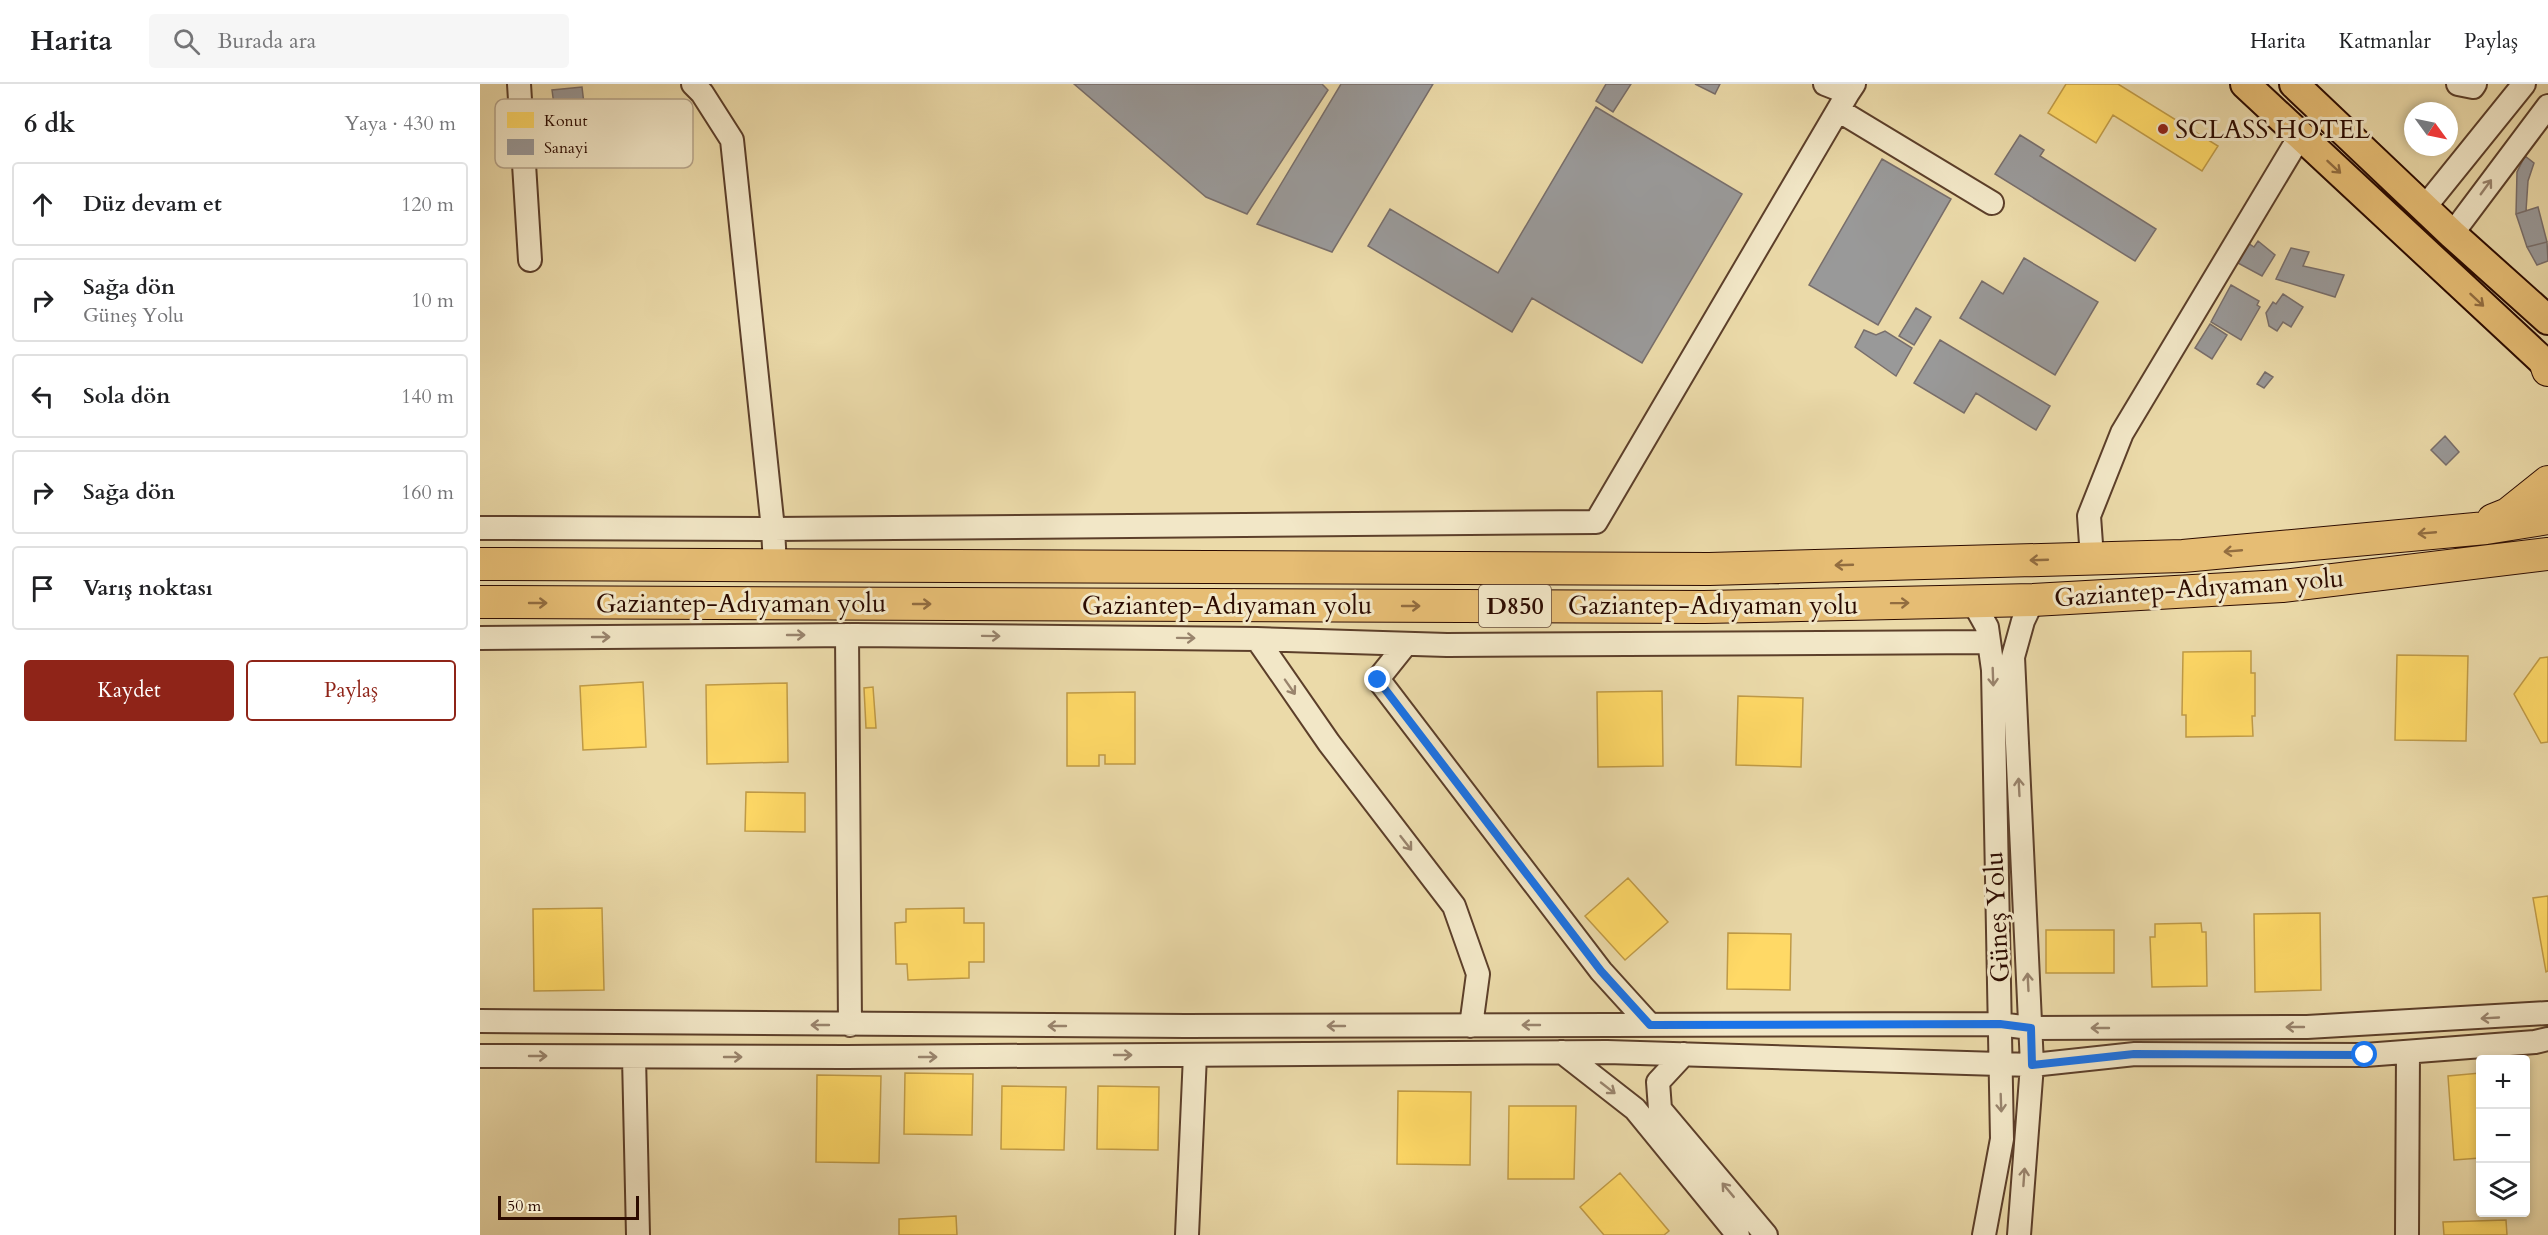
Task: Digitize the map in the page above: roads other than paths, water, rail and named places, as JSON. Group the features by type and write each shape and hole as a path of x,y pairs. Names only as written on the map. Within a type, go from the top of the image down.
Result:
{"highway":[{"path":"2464,530 2508,514 2548,482"},
{"name":"Gaziantep-Adıyaman yolu","path":"480,564 1709,569 2183,556 2464,530 2548,518"},
{"name":"Gaziantep-Adıyaman yolu","path":"480,602 1704,607 1973,602 2282,586 2548,554"}],"main road":[{"path":"2245,84 2547,367"},
{"path":"2294,84 2424,208 2548,320"}],"street":[{"path":"519,84 520,99"},
{"path":"693,84 702,93 732,140 775,565"},
{"path":"1825,84 1847,96 1992,203"},
{"path":"2458,84 2473,87 2475,84"},
{"path":"2424,208 2524,84"},
{"path":"480,528 773,529 1596,522 1847,96"},
{"path":"2452,234 2548,106"},
{"path":"2092,558 2089,516 2122,434 2300,136"},
{"path":"524,168 530,260"},
{"name":"Güneş Yolu","path":"2019,1235 2032,1065 2013,657 2023,621 2033,600"},
{"name":"Güneş Yolu","path":"1973,602 1987,627 1993,670 2002,1139 1984,1235"},
{"path":"480,638 847,635 1257,639 1448,645 1989,642"},
{"path":"847,635 850,1025"},
{"path":"1257,639 1329,743 1455,906 1478,974 1471,1026"},
{"path":"1406,644 1378,680 1601,971 1650,1025"},
{"path":"480,1022 1471,1026 2000,1024 2031,1028 2307,1027 2548,1013"},
{"path":"480,1056 1562,1052 2032,1065 2134,1054 2365,1055 2535,1042 2548,1039"},
{"path":"1562,1052 1635,1109 1738,1235"},
{"path":"2407,1235 2408,1052"},
{"path":"1684,1054 1658,1082 1660,1109 1766,1235"},
{"path":"1187,1235 1195,1055"},
{"path":"634,1057 638,1235"}],"place":[{"name":"SCLASS HOTEL","path":"2163,129"}]}
